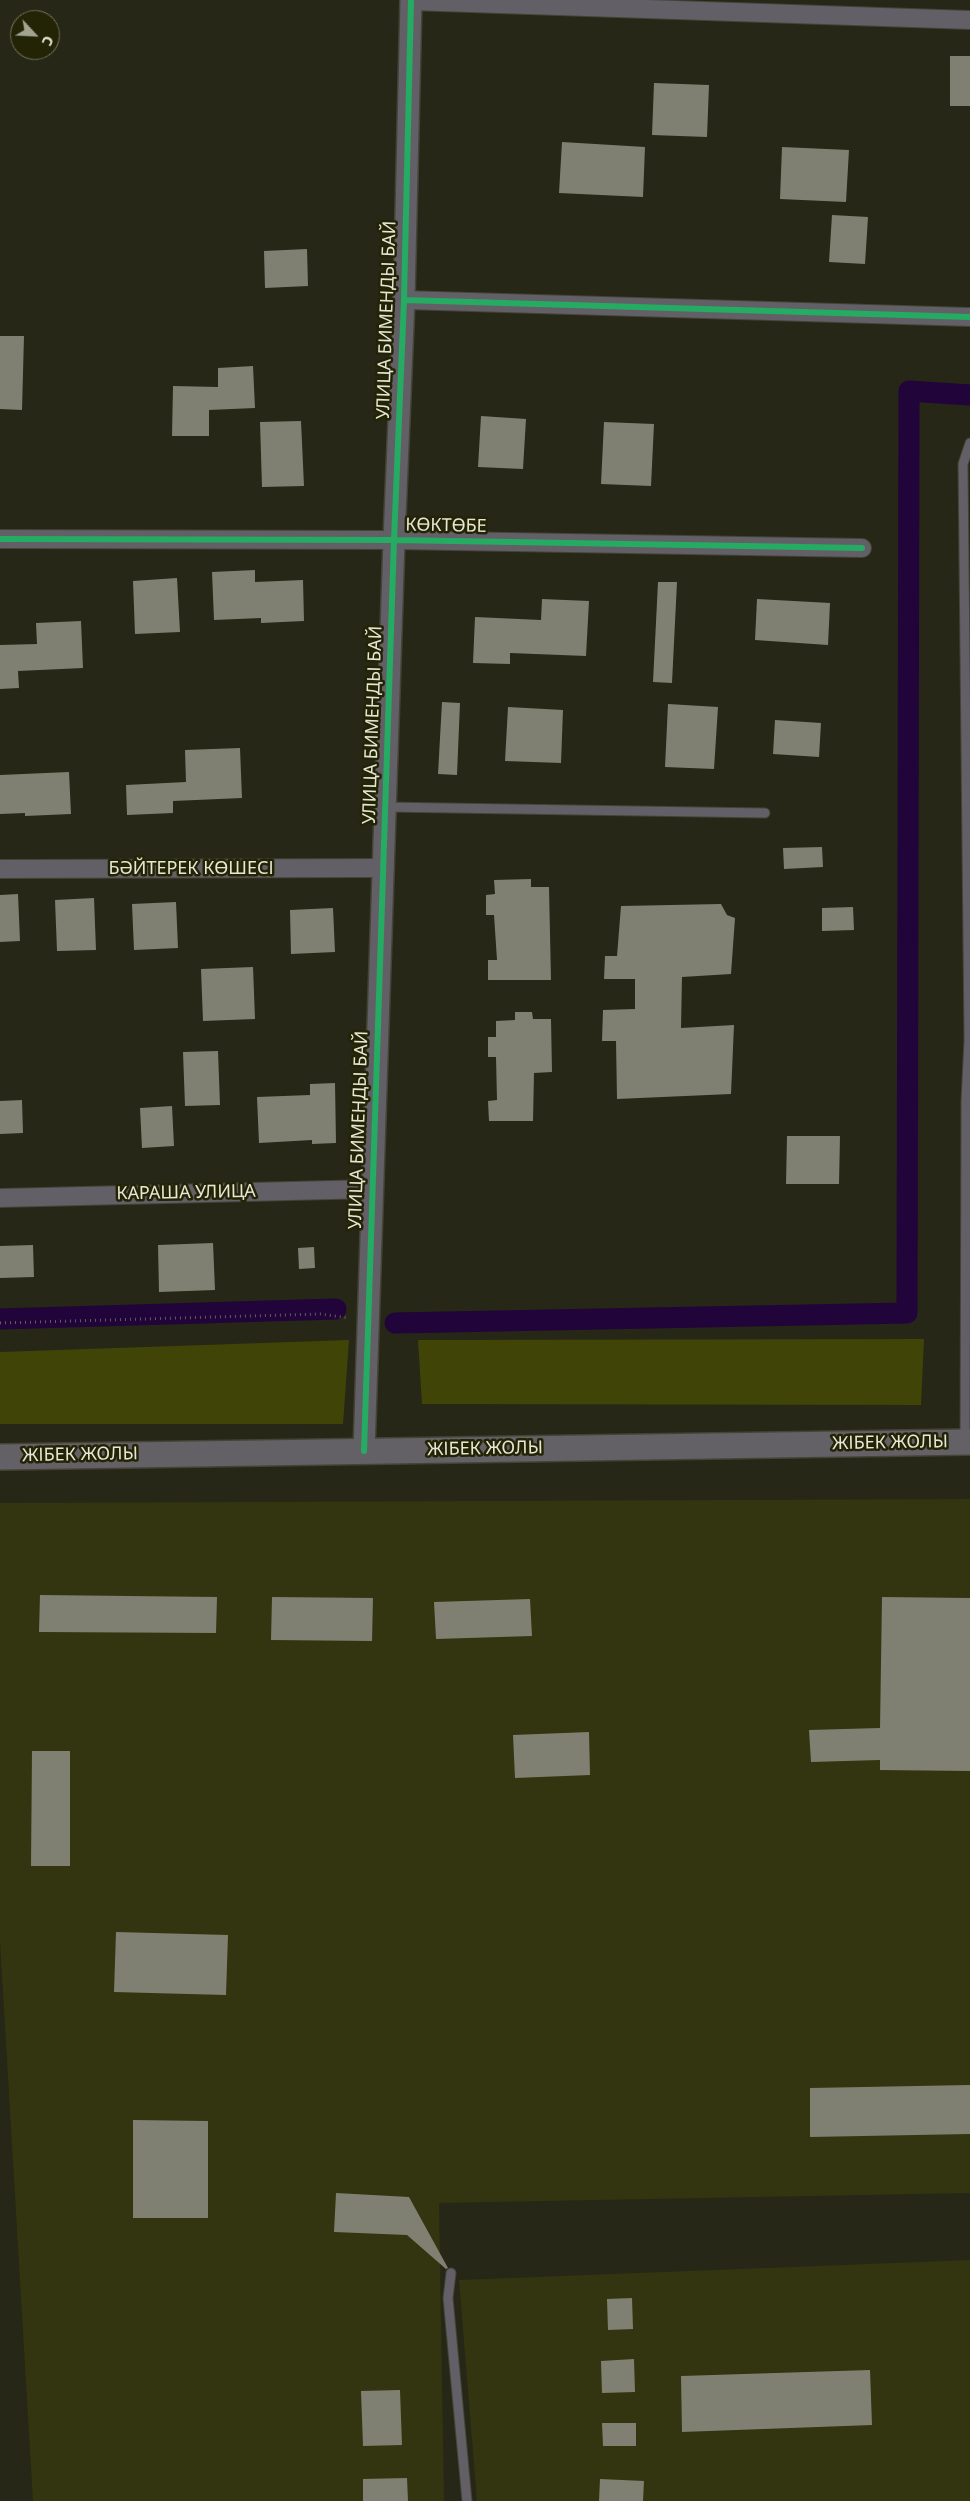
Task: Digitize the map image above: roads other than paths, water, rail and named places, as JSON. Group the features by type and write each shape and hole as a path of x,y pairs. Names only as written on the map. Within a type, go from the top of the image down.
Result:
{"main road":[{"name":"ЖІБЕК ЖОЛЫ","path":"0,1457 968,1442"}],"street":[{"path":"411,1 970,20"},
{"name":"УЛИЦА БИМЕНДЫ БАЙ","path":"364,1450 394,540 404,300 411,1"},
{"path":"404,300 970,317"},
{"name":"КӨКТӨБЕ","path":"0,539 394,540 862,548"},
{"name":"БӘЙТЕРЕК КӨШЕСІ","path":"0,869 383,868"},
{"name":"КАРАША УЛИЦА","path":"0,1198 373,1189"}],"lane":[{"path":"968,1442 969,1040 962,464 970,443"},
{"path":"385,807 765,813"},
{"path":"451,2273 448,2298 467,2501"}],"waterway":[{"path":"395,1323 907,1313 909,391 970,395"},
{"path":"0,1319 336,1309"}]}
